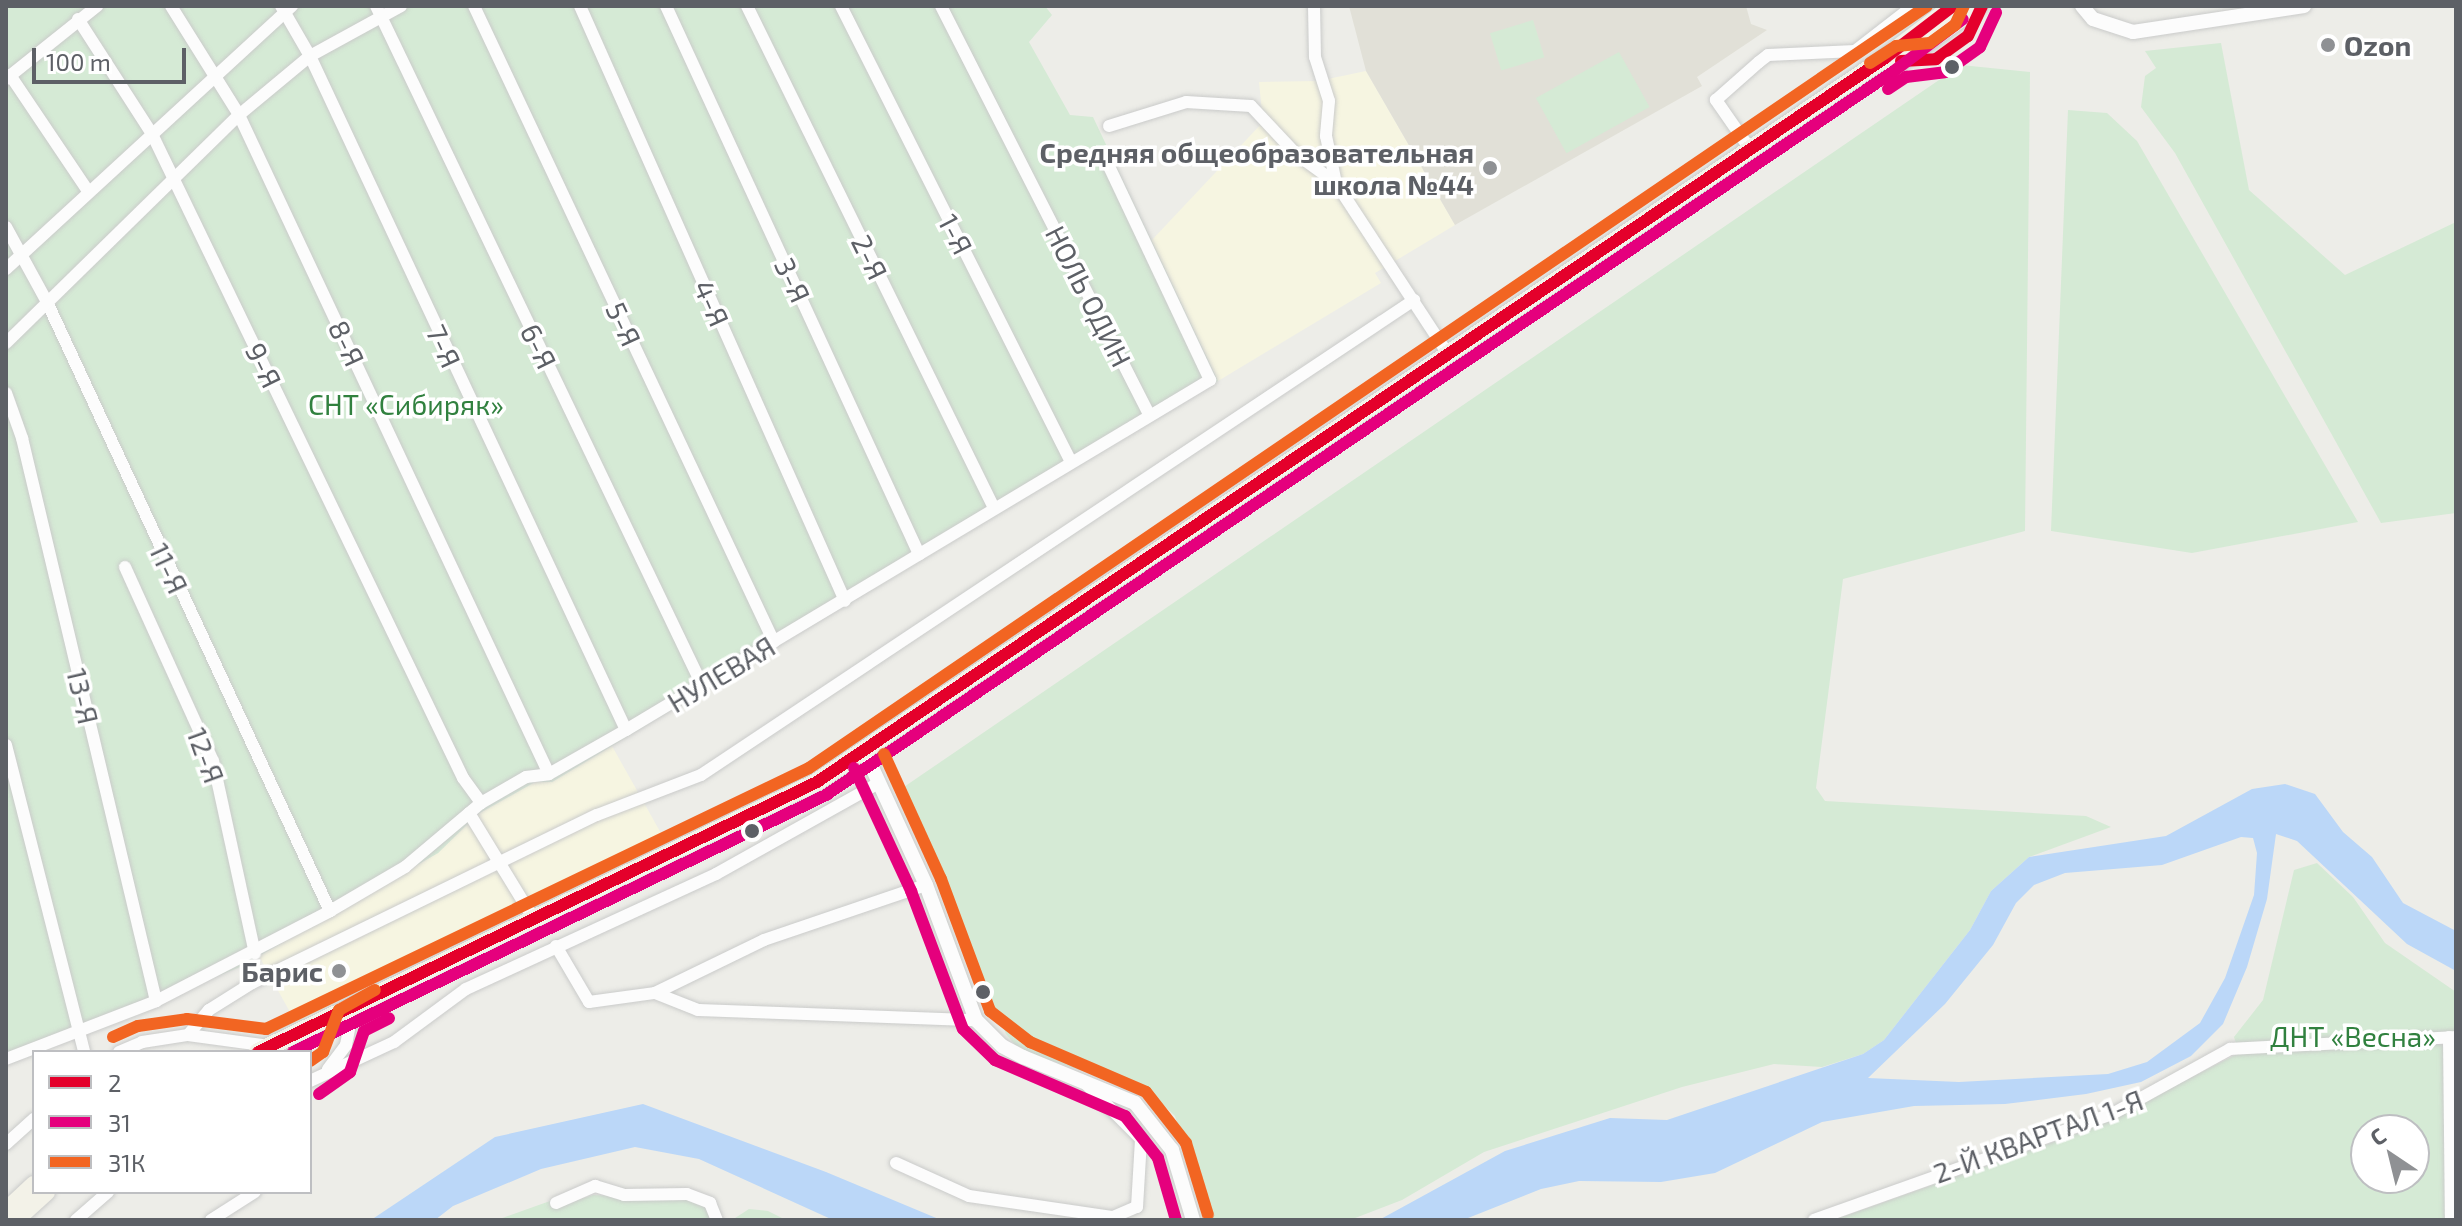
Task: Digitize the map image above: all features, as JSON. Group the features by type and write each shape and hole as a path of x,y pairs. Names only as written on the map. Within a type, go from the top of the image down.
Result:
{"main road":[{"path":"270,1050 533,918 817,782 1750,149 1953,6"},
{"path":"270,1050 351,1020 820,792 1978,6"},
{"path":"6,1211 32,1187"},
{"path":"15,1220 44,1194"}],"street":[{"path":"88,191 8,77 97,6"},
{"name":"8-Я","path":"171,6 239,115 549,774"},
{"path":"6,343 175,181 239,115 310,56 378,10 401,6"},
{"name":"5-Я","path":"474,6 774,642"},
{"name":"4-Я","path":"580,6 845,601"},
{"name":"3-Я","path":"666,6 919,554"},
{"name":"2-Я","path":"747,6 994,508"},
{"name":"1-Я","path":"841,6 1071,462"},
{"name":"НОЛЬ ОДИН","path":"941,6 1149,415"},
{"path":"1314,6 1315,57 1329,101 1326,136 1336,183"},
{"path":"1888,6 1900,16"},
{"path":"1750,149 1716,100 1768,55 1855,51 1913,6"},
{"path":"2082,6 2093,19 2133,32 2304,6"},
{"path":"6,269 286,8"},
{"name":"7-Я","path":"286,8 626,730"},
{"name":"6-Я","path":"378,10 702,685"},
{"name":"9-Я","path":"78,19 152,134 463,778 481,803"},
{"path":"1109,126 1186,102 1251,106 1296,154 1336,183 1448,354"},
{"name":"НУЛЕВАЯ","path":"6,1059 156,1001 255,953 330,911 405,867 481,803 526,777 549,774 626,730 1210,380 1104,156"},
{"name":"11-Я","path":"6,227 23,252 47,302 330,911"},
{"path":"188,1035 209,1010 252,983 638,797 701,775 1414,300"},
{"name":"13-Я","path":"6,393 22,438 156,1001"},
{"name":"12-Я","path":"125,567 213,761 255,953"},
{"path":"6,745 83,1050"},
{"path":"869,761 926,885 976,1020 1002,1046 1135,1103 1172,1150 1193,1220"},
{"path":"313,1080 394,1042 466,989 766,849 879,783"},
{"path":"469,813 503,863 533,918"},
{"path":"556,946 585,1001 655,993 764,940 926,885"},
{"path":"655,993 698,1010 976,1020"},
{"path":"313,1080 337,1062 351,1020"},
{"path":"124,1050 142,1042 188,1035 270,1050"},
{"path":"2449,1220 2455,1136 2453,1037"},
{"name":"2-Й КВАРТАЛ 1-Я","path":"1814,1220 2112,1114 2230,1049 2453,1037"},
{"path":"896,1163 969,1196 1113,1217 1137,1207 1141,1139 1083,1082"},
{"path":"6,1144 32,1121"},
{"path":"556,1203 595,1186 624,1195 687,1194 710,1203 717,1220"},
{"path":"76,1220 106,1194"},
{"path":"211,1220 252,1194"}],"shaded area":[{"name":"Средняя общеобразовательная школа №44","path":"1349,6 1746,6 1751,24 1767,30 1697,77 1702,86 1455,225 1366,71"},
{"path":"1366,71 1455,225 1375,273 1381,283 1218,381 1151,241 1263,122 1259,82 1318,81"},
{"path":"612,746 662,835 296,1023 259,956 438,853 478,814 535,782 552,782"}],"green space":[{"name":"СНТ «Сибиряк»","path":"6,6 1045,6 1052,15 1029,42 1070,115 1093,117 1218,381 552,782 535,782 478,814 438,853 240,967 6,1063"},
{"path":"1533,20 1544,57 1501,70 1490,33"},
{"path":"2221,43 2249,190 2345,275 2456,222 2456,513 2381,523 2175,153 2141,107 2145,76 2156,68 2145,51"},
{"path":"1619,52 1650,107 1566,153 1536,98"},
{"path":"1961,65 2030,72 2025,531 1843,579 1816,788 1825,801 2086,816 2111,827 2029,857 1991,891 1970,930 1884,1040 1863,1054 1822,1067 1774,1064 1682,1087 1484,1152 1402,1200 1350,1220 1207,1220 1175,1116 1152,1094 1019,1050 1006,1034 898,791"},
{"path":"2068,110 2107,113 2137,141 2358,522 2192,553 2051,531"},
{"name":"ДНТ «Весна»","path":"2317,863 2353,897 2385,943 2456,992 2456,1220 1834,1220 2093,1128 2239,1053 2234,1037 2263,1000 2294,870"},
{"path":"593,1195 687,1199 706,1207 711,1220 497,1220 550,1201 553,1208"},
{"path":"749,1209 768,1211 786,1220 732,1220"}],"water":[{"path":"2285,784 2315,794 2343,832 2372,857 2403,903 2456,931 2456,971 2407,944 2297,841 2276,834 2267,899 2247,967 2223,1024 2191,1056 2141,1082 2086,1094 2005,1104 1914,1106 1822,1122 1715,1173 1661,1182 1579,1181 1541,1189 1463,1220 1379,1220 1505,1151 1610,1118 1667,1120 1863,1054 1884,1040 1970,930 1991,891 2029,857 2166,836 2252,789","holes":["2241,837 2253,838 2257,853 2254,895 2225,978 2200,1023 2147,1062 2108,1074 1959,1082 1868,1078 1945,1004 1993,945 2016,903 2034,885 2065,873 2162,865"]},
{"path":"643,1104 826,1172 941,1220 833,1220 699,1159 635,1147 541,1169 453,1206 435,1220 371,1220 495,1137"}],"transit line":[{"name":"31К","path":"113,1037 138,1026 187,1019 266,1029 809,768 1927,6"},
{"name":"2","path":"262,1050 817,782 1885,58 1953,6"},
{"name":"31К","path":"1870,63 1896,46 1930,43 1955,25 1964,6"},
{"name":"2","path":"1901,61 1936,59 1968,36 1982,6"},
{"name":"31","path":"1888,89 1906,77 1945,72 1980,47 1996,13"},
{"name":"31","path":"297,1050 826,795 1894,71 1963,19"},
{"name":"31К","path":"884,754 941,879 990,1011 1030,1042 1146,1092 1186,1143 1208,1215"},
{"name":"31","path":"854,768 911,891 963,1029 995,1060 1125,1116 1158,1158 1176,1220"},
{"name":"31К","path":"312,1060 323,1052 339,1010 375,990"},
{"name":"31","path":"319,1094 350,1072 364,1031 389,1018"}],"place":[{"name":"Ozon","path":"2328,45"},
{"name":"Средняя общеобразовательная школа №44","path":"1490,168"},
{"name":"Барис","path":"339,971"}]}
